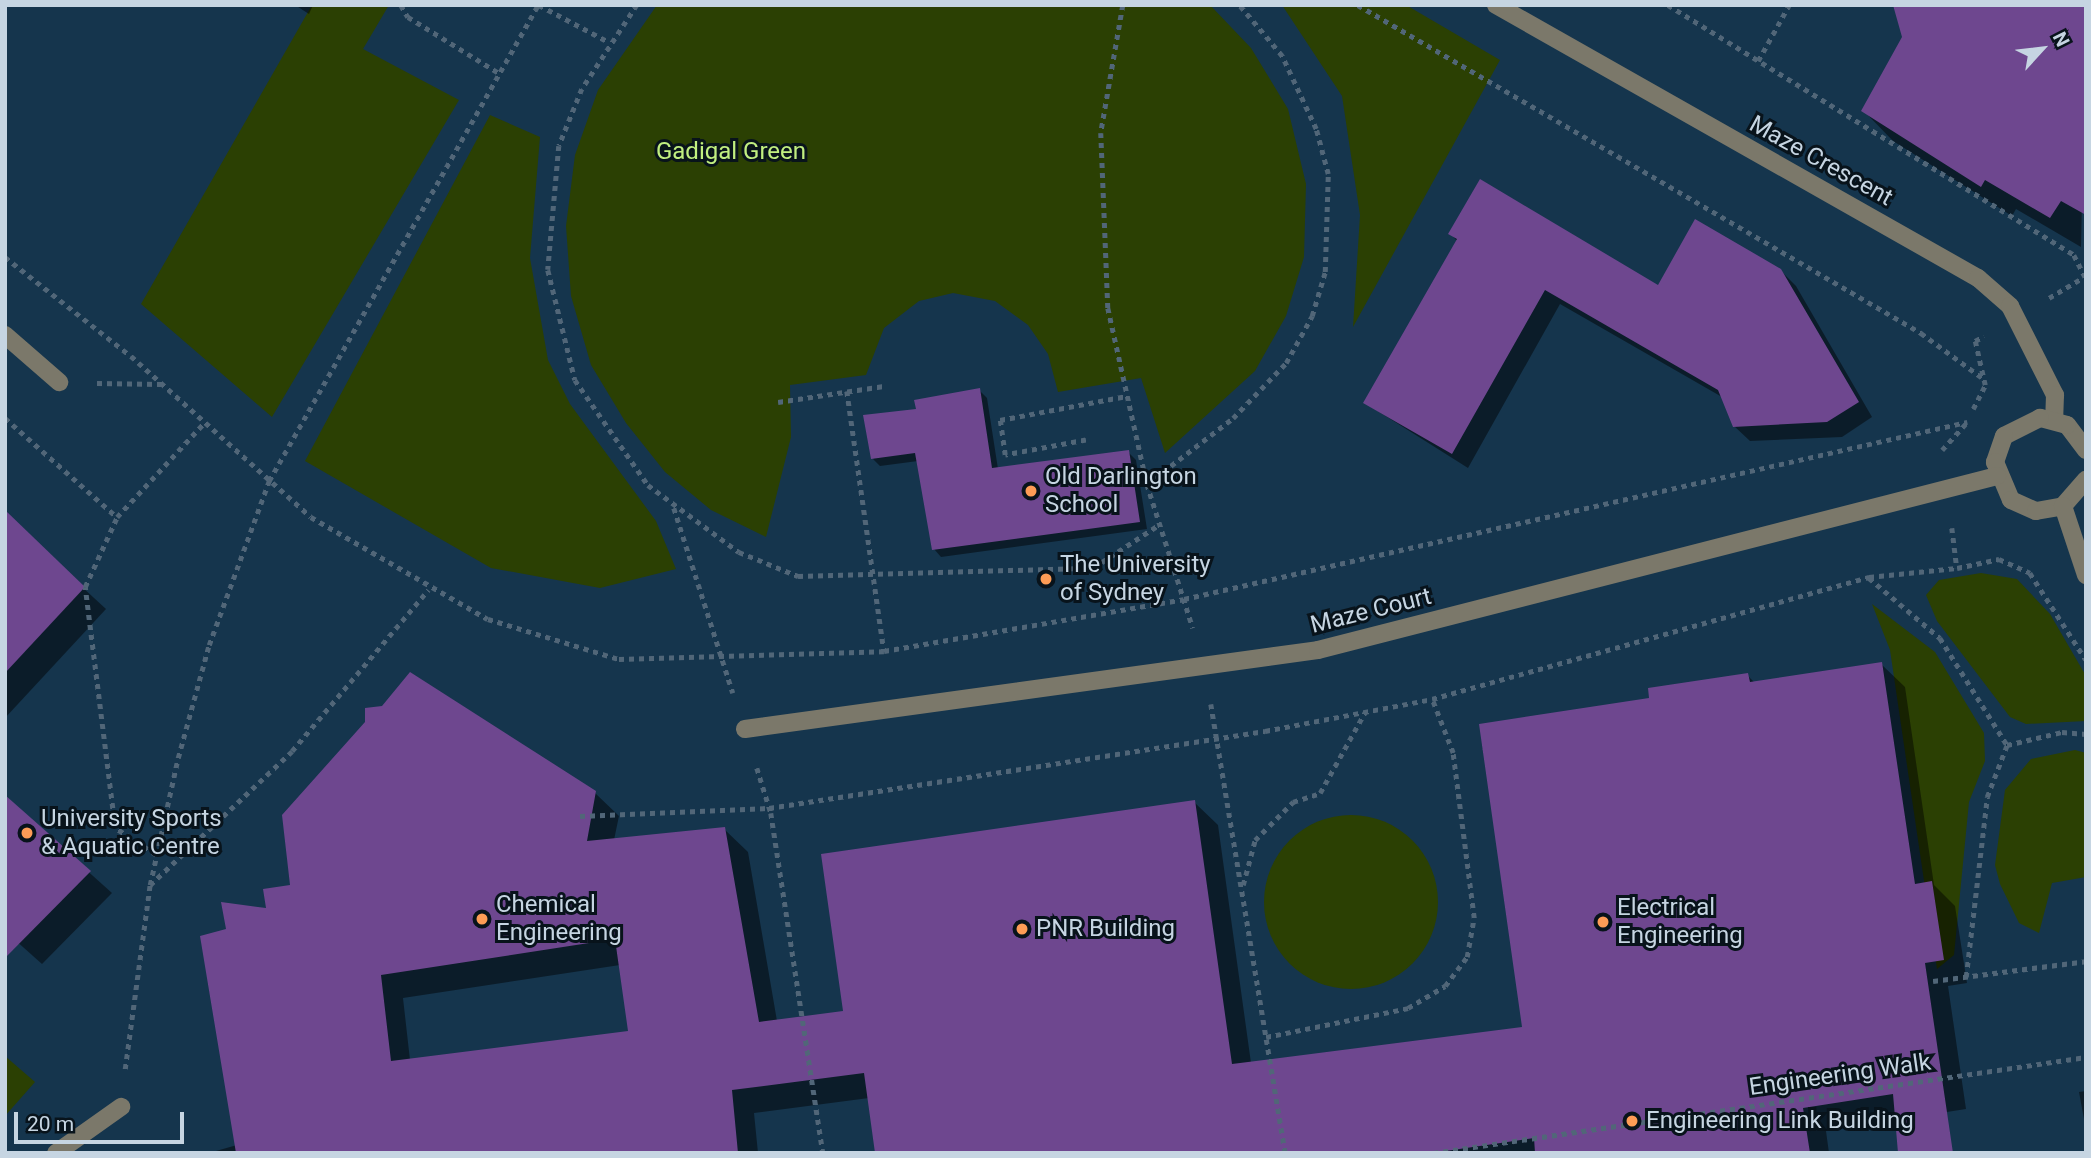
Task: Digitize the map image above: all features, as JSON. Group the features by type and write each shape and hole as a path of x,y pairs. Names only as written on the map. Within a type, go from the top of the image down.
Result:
{"street":[{"name":"Maze Crescent","path":"1496,5 1978,278 2010,306 2054,395 2054,419"},
{"path":"5,335 60,382"},
{"path":"2086,450 2077,434 2054,419 2027,420 2004,436 1997,476 2022,507 2063,506 2086,480"},
{"name":"Maze Court","path":"745,729 1205,668 1318,650 1997,476"},
{"path":"2063,506 2086,575"},
{"path":"56,1153 121,1107"}],"path":[{"path":"401,5 408,17 499,73"},
{"path":"121,1107 156,855 209,645 269,481 538,5 609,42"},
{"path":"637,5 609,42 559,146 548,270 575,380 648,485 739,552 798,576 1093,568 1160,524"},
{"path":"1123,5 1104,100 1100,201 1108,308 1147,484 1205,668 1285,1153"},
{"path":"1147,484 1233,418 1286,363 1312,316 1325,272 1328,174 1316,129 1282,56 1239,5"},
{"path":"1358,5 1921,333 1984,379"},
{"path":"1668,5 2074,255 2086,279"},
{"path":"1758,61 1789,5"},
{"path":"5,257 162,384 311,517 428,590 565,648 619,659 722,659 884,651 1184,599 1967,422"},
{"path":"60,382 162,384"},
{"path":"778,402 884,386"},
{"path":"847,391 877,575 884,651"},
{"path":"1086,440 1005,455 1000,421 1127,396"},
{"path":"5,418 117,517"},
{"path":"156,855 115,828 85,587 117,517 205,422"},
{"path":"673,506 769,808 823,1153"},
{"path":"580,817 769,808 1217,739 1432,699 1869,578 1957,568"},
{"path":"1869,578 1940,638 2007,745"},
{"path":"150,885 292,751 428,590"},
{"path":"1266,1037 1408,1007 1445,986 1467,957 1474,918 1453,753 1432,699"},
{"path":"1242,890 1255,840 1293,802 1320,793 1365,712"},
{"path":"2007,745 2062,732 2086,734"},
{"path":"1966,976 1987,796 2007,745"},
{"path":"1933,981 2086,961"},
{"name":"Engineering Walk","path":"1433,1153 2086,1057"}],"shaded area":[{"name":"The University of Sydney","path":"5,5 2086,5 2086,1153 5,1153"}],"green space":[{"path":"312,5 389,5 363,49 459,100 272,417 141,304"},
{"name":"Gadigal Green","path":"657,5 1210,5 1251,48 1288,109 1306,184 1304,257 1286,316 1255,371 1165,453 1141,378 1058,392 1048,354 1028,325 995,301 953,293 919,301 884,328 866,375 790,385 791,437 766,537 711,510 665,472 626,423 591,365 571,296 566,226 575,155 598,90"},
{"path":"1282,5 1406,5 1500,60 1353,327 1360,215 1342,96"},
{"path":"490,115 540,137 530,258 548,360 570,404 656,521 676,569 600,588 491,568 305,461"},
{"path":"1981,573 2017,579 2050,614 2086,676 2086,721 2026,724 2010,717 1937,621 1926,595 1939,580"},
{"path":"1872,604 1935,652 1984,733 1985,761 1969,802 1954,955 1937,969 1890,650"},
{"path":"2075,750 2086,753 2086,877 2052,883 2039,933 2019,923 2000,884 1995,865 2005,790 2031,759"},
{"path":"1351,815 1384,822 1413,840 1431,869 1438,902 1431,935 1413,964 1384,982 1351,989 1318,982 1289,964 1271,935 1264,902 1271,869 1289,840 1318,822"},
{"path":"5,1056 35,1082 5,1116"}],"building":[{"path":"1893,5 2086,5 2086,215 2061,201 2050,218 1985,180 1981,187 1861,111 1902,37"},
{"path":"1480,179 1658,285 1695,219 1781,269 1859,402 1827,422 1733,427 1718,390 1545,290 1452,454 1363,403 1457,239 1448,234"},
{"name":"Old Darlington School","path":"980,388 992,468 1129,450 1140,522 932,550 915,453 871,459 863,415 916,409 914,400"},
{"path":"5,510 85,587 5,673"},
{"path":"1882,662 1915,884 1932,881 1944,960 1925,963 1953,1153 1898,1153 1893,1094 1803,1108 1810,1153 1535,1153 1534,1138 1432,1153 875,1153 864,1073 732,1090 738,1153 236,1153 200,936 226,929 221,902 266,908 263,889 290,885 282,815 365,722 365,708 382,706 410,672 596,791 587,841 725,827 759,1022 843,1011 821,854 1195,800 1232,1064 1522,1027 1479,724 1649,698 1648,688 1748,673 1750,682","holes":["615,939 628,1031 391,1061 381,975"]},
{"name":"University Sports & Aquatic Centre","path":"5,795 91,871 5,958"}],"place":[{"name":"Old Darlington School","path":"1031,491"},
{"name":"The University of Sydney","path":"1046,579"},
{"name":"University Sports & Aquatic Centre","path":"27,833"},
{"name":"Chemical Engineering","path":"482,919"},
{"name":"Electrical Engineering","path":"1603,922"},
{"name":"PNR Building","path":"1022,929"},
{"name":"Engineering Link Building","path":"1632,1121"}]}
